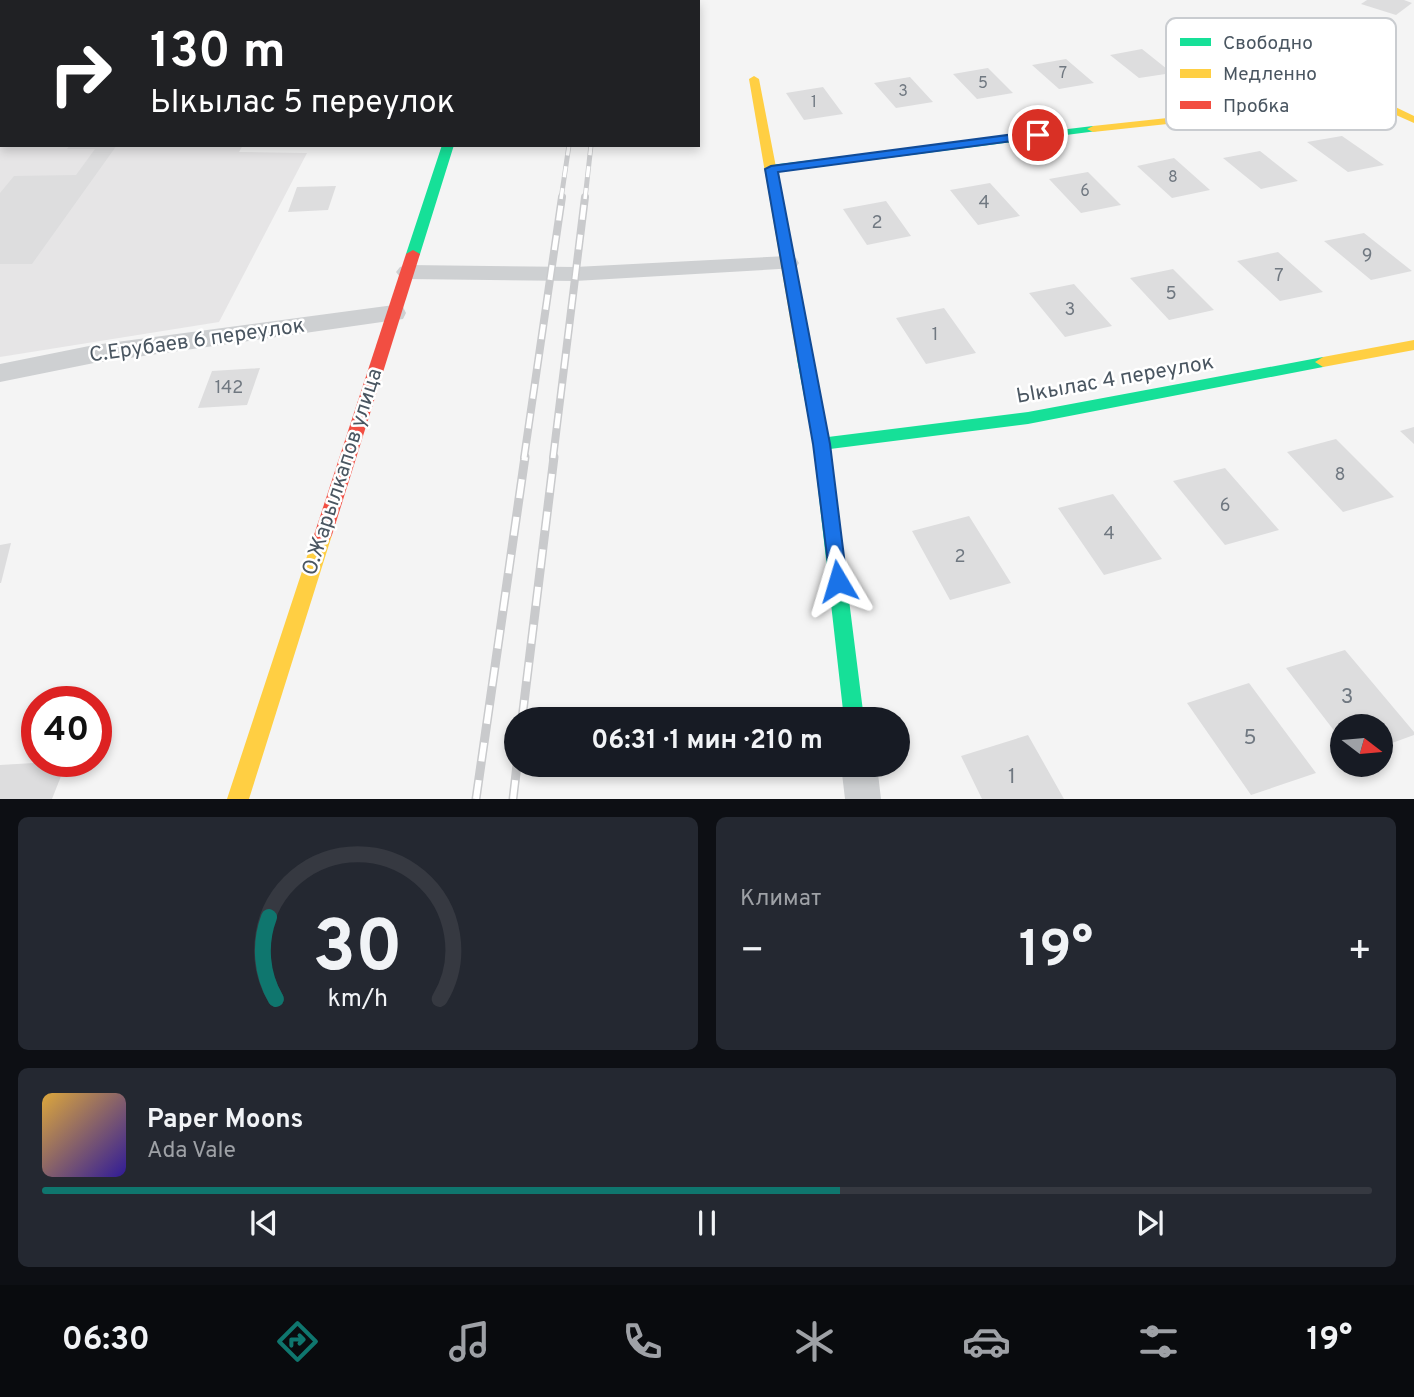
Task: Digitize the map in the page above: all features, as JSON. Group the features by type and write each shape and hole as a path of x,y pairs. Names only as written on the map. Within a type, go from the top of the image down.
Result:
{"street":[{"path":"754,79 821,444 853,707"},
{"path":"1396,112 1414,120"},
{"path":"771,169 1038,135 1166,122"},
{"name":"О.Жарылкапов улица","path":"238,799 447,147"},
{"path":"408,272 575,274 788,263"},
{"name":"С.Ерубаев 6 переулок","path":"0,373 94,354 394,313"},
{"name":"Ыкылас 4 переулок","path":"821,444 1028,418 1414,345"},
{"path":"860,777 863,799"}],"shaded area":[{"path":"0,147 242,147 239,152 307,153 219,322 0,357"}],"building":[{"path":"1367,0 1404,0 1412,3 1396,15 1361,4"},
{"path":"1142,49 1166,68 1166,74 1139,78 1110,55"},
{"path":"1066,59 1094,83 1059,89 1032,65"},
{"path":"988,68 1013,93 977,99 953,74"},
{"path":"910,77 933,102 896,108 874,83"},
{"path":"823,87 843,114 804,120 786,93"},
{"path":"1342,136 1384,165 1348,172 1307,142"},
{"path":"116,147 32,264 0,264 0,193 14,176 76,175 95,149 67,149"},
{"path":"1260,151 1298,181 1261,189 1223,158"},
{"path":"1174,158 1210,190 1172,198 1137,166"},
{"path":"1088,172 1121,205 1081,213 1049,179"},
{"path":"990,183 1020,216 978,225 950,190"},
{"path":"336,186 328,210 288,212 297,187"},
{"path":"886,201 911,236 867,245 843,209"},
{"path":"1364,233 1412,271 1371,280 1324,241"},
{"path":"1278,252 1323,292 1280,301 1237,261"},
{"path":"1173,269 1214,310 1169,320 1130,278"},
{"path":"1074,284 1112,326 1065,337 1029,293"},
{"path":"944,308 976,353 926,364 896,318"},
{"path":"260,368 247,405 198,408 212,371"},
{"path":"1414,427 1414,444 1400,431"},
{"path":"1336,439 1394,497 1343,512 1287,452"},
{"path":"1225,468 1279,530 1225,545 1173,481"},
{"path":"1113,494 1162,559 1104,575 1058,508"},
{"path":"969,516 1011,583 950,600 912,531"},
{"path":"11,543 1,583 0,583 0,545"},
{"path":"1345,650 1414,735 1393,743 1393,714 1330,714 1330,725 1286,668"},
{"path":"1249,683 1316,773 1251,795 1187,703"},
{"path":"1028,735 1064,799 982,799 961,756"},
{"path":"21,764 21,777 61,777 52,799 0,799 0,765"}],"railway":[{"path":"561,199 569,147"},
{"path":"585,199 591,147"},
{"path":"524,458 562,197"},
{"path":"553,458 585,197"},
{"path":"476,799 525,457"},
{"path":"523,707 554,457"},
{"path":"513,799 516,777"}],"traffic: fast":[{"path":"771,169 1093,129"},
{"path":"413,254 447,147"},
{"path":"805,359 821,444 853,707"},
{"path":"821,444 1028,418 1323,362"}],"traffic: slow":[{"path":"754,79 805,359"},
{"path":"1396,111 1414,120"},
{"path":"1093,129 1166,121"},
{"path":"1323,362 1414,345"},
{"path":"238,799 323,535"}],"traffic: jam":[{"path":"323,535 413,254"}],"route":[{"path":"838,581 821,444 771,169 1038,135"}]}
